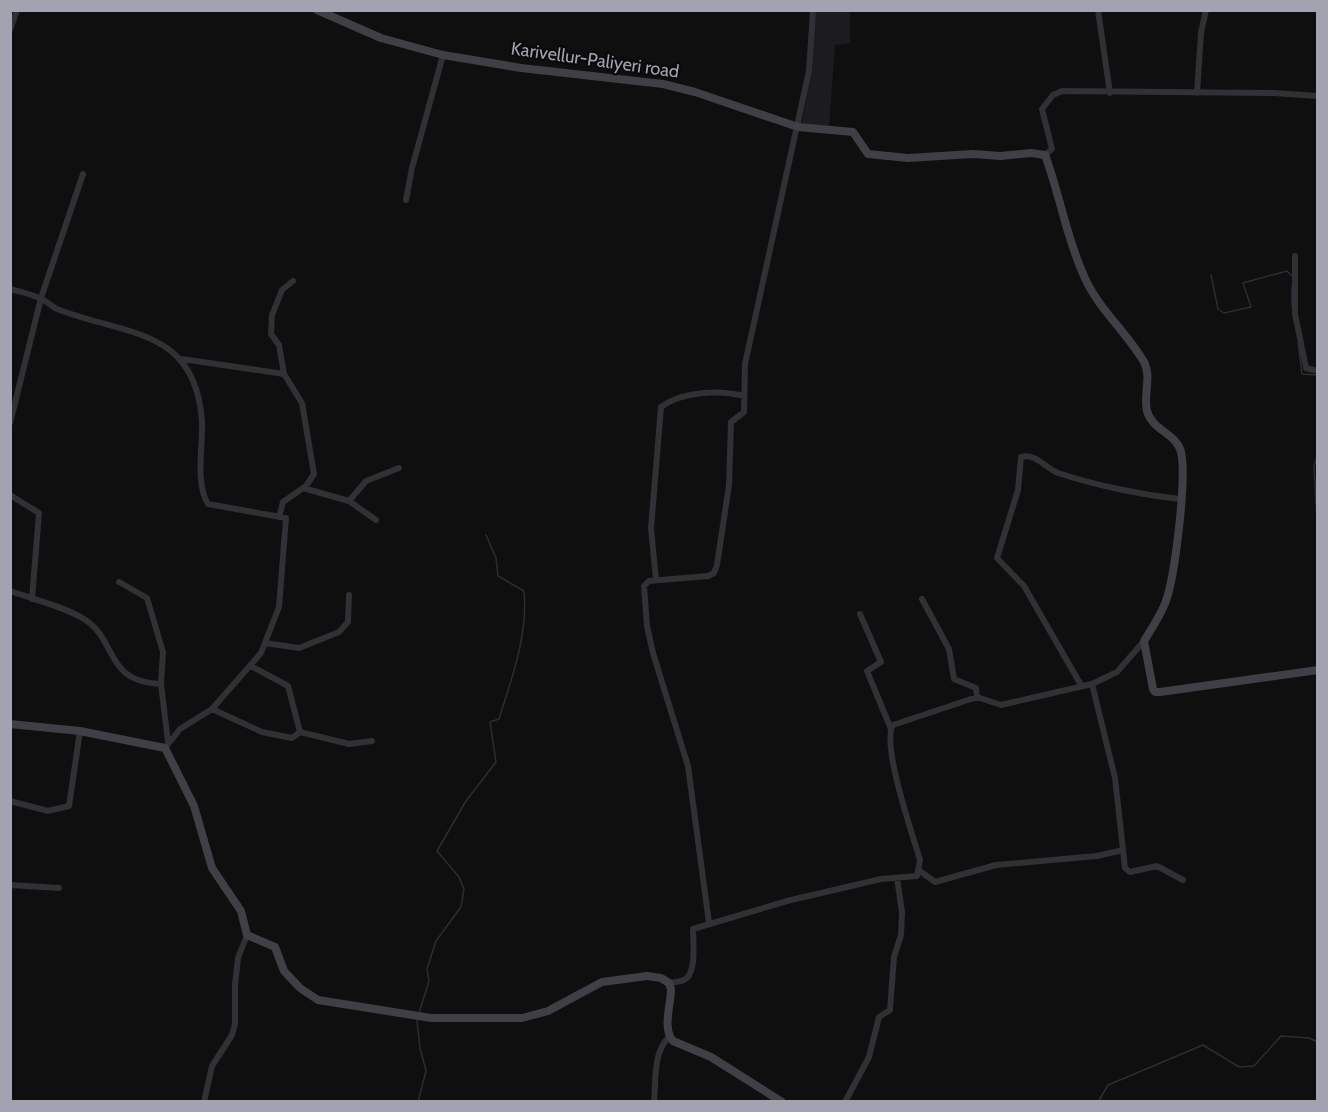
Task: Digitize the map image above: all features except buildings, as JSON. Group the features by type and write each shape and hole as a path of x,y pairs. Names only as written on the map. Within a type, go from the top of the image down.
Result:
{"main road":[{"name":"Karivellur-Paliyeri road","path":"317,10 381,38 443,55 521,68 663,84 695,92 798,127 853,132 868,154 908,158 973,154 1045,155"},
{"path":"1045,155 1055,182 1062,216 1084,277 1107,314 1145,364 1146,409 1151,421 1175,442 1181,452 1180,499 1172,579 1165,603 1144,641 1155,692 1317,670"},
{"path":"10,723 80,731 166,745 194,806 212,868 241,911 247,935 275,947 284,971 300,988 318,999 423,1017 522,1018 548,1011 602,982 647,976 661,978 669,983 669,1037 673,1041 711,1057 782,1101"}],"street":[{"path":"10,30 16,10"},
{"path":"709,924 688,766 669,712 646,626 644,586 649,581 714,573 729,485 731,422 744,412 745,364 809,71 813,10"},
{"path":"1098,10 1110,93"},
{"path":"1197,93 1201,33 1206,10"},
{"path":"406,200 412,168 443,55"},
{"path":"1045,155 1052,149 1042,109 1048,100 1062,91 1317,96"},
{"path":"10,423 41,298 83,174"},
{"path":"1295,256 1295,314 1306,368 1317,371"},
{"path":"279,517 283,502 303,488 314,474 302,403 284,374 279,345 272,334 272,315 282,290 293,281"},
{"path":"10,290 41,298 55,308 115,325 166,346 182,359 200,395 202,474 204,497 208,504 286,518 279,607 261,654 212,709 180,729 166,745"},
{"path":"182,359 284,374"},
{"path":"656,580 651,528 661,406 674,400 711,391 744,396"},
{"path":"1081,685 1024,586 997,558 1005,525 1017,495 1021,457 1035,459 1059,473 1133,492 1180,499"},
{"path":"349,501 366,481 399,468"},
{"path":"303,488 349,501 376,520"},
{"path":"10,495 39,513 32,599"},
{"path":"119,582 147,598 163,651 161,684 166,745"},
{"path":"10,591 85,619 97,632 117,667 142,684 161,684"},
{"path":"265,644 299,648 339,632 348,622 349,595"},
{"path":"922,599 950,649 954,679 976,688 977,697"},
{"path":"669,983 684,980 692,968 693,929 787,901 881,879 917,876 920,871 920,860 892,760 891,729 867,671 881,662 860,614"},
{"path":"891,729 902,721 977,697 1001,705 1092,684 1117,672 1144,641"},
{"path":"250,666 288,686 300,732"},
{"path":"1092,684 1115,778 1125,868 1130,872 1157,866 1183,880"},
{"path":"212,709 262,732 292,738 300,732"},
{"path":"10,801 48,811 69,806 80,731"},
{"path":"300,732 349,744 372,741"},
{"path":"920,871 935,882 996,865 1097,855 1123,850"},
{"path":"845,1101 869,1057 879,1017 890,1010 894,957 901,935 902,912 897,878"},
{"path":"10,885 59,888"},
{"path":"204,1101 212,1066 235,1024 238,958 247,935"},
{"path":"654,1101 658,1058 662,1044 669,1037"}],"shaded area":[{"path":"815,11 850,11 850,43 835,45 829,127 801,125 812,72"}],"waterway":[{"path":"1211,275 1218,309 1224,313 1251,307 1243,283 1287,271 1292,276"},
{"path":"1292,287 1292,306"},
{"path":"1298,343 1302,374 1318,375"},
{"path":"1318,454 1314,466 1318,539"},
{"path":"419,1013 429,981 427,969 436,941 461,907 464,889 459,877 437,851 466,801 496,762 490,722 499,719 514,672 524,624 524,591 498,576 496,558 486,535"},
{"path":"417,1020 420,1048 426,1071 418,1102"},
{"path":"1098,1102 1108,1085 1203,1045 1239,1067 1254,1066 1281,1036 1309,1038 1318,1042"}]}
